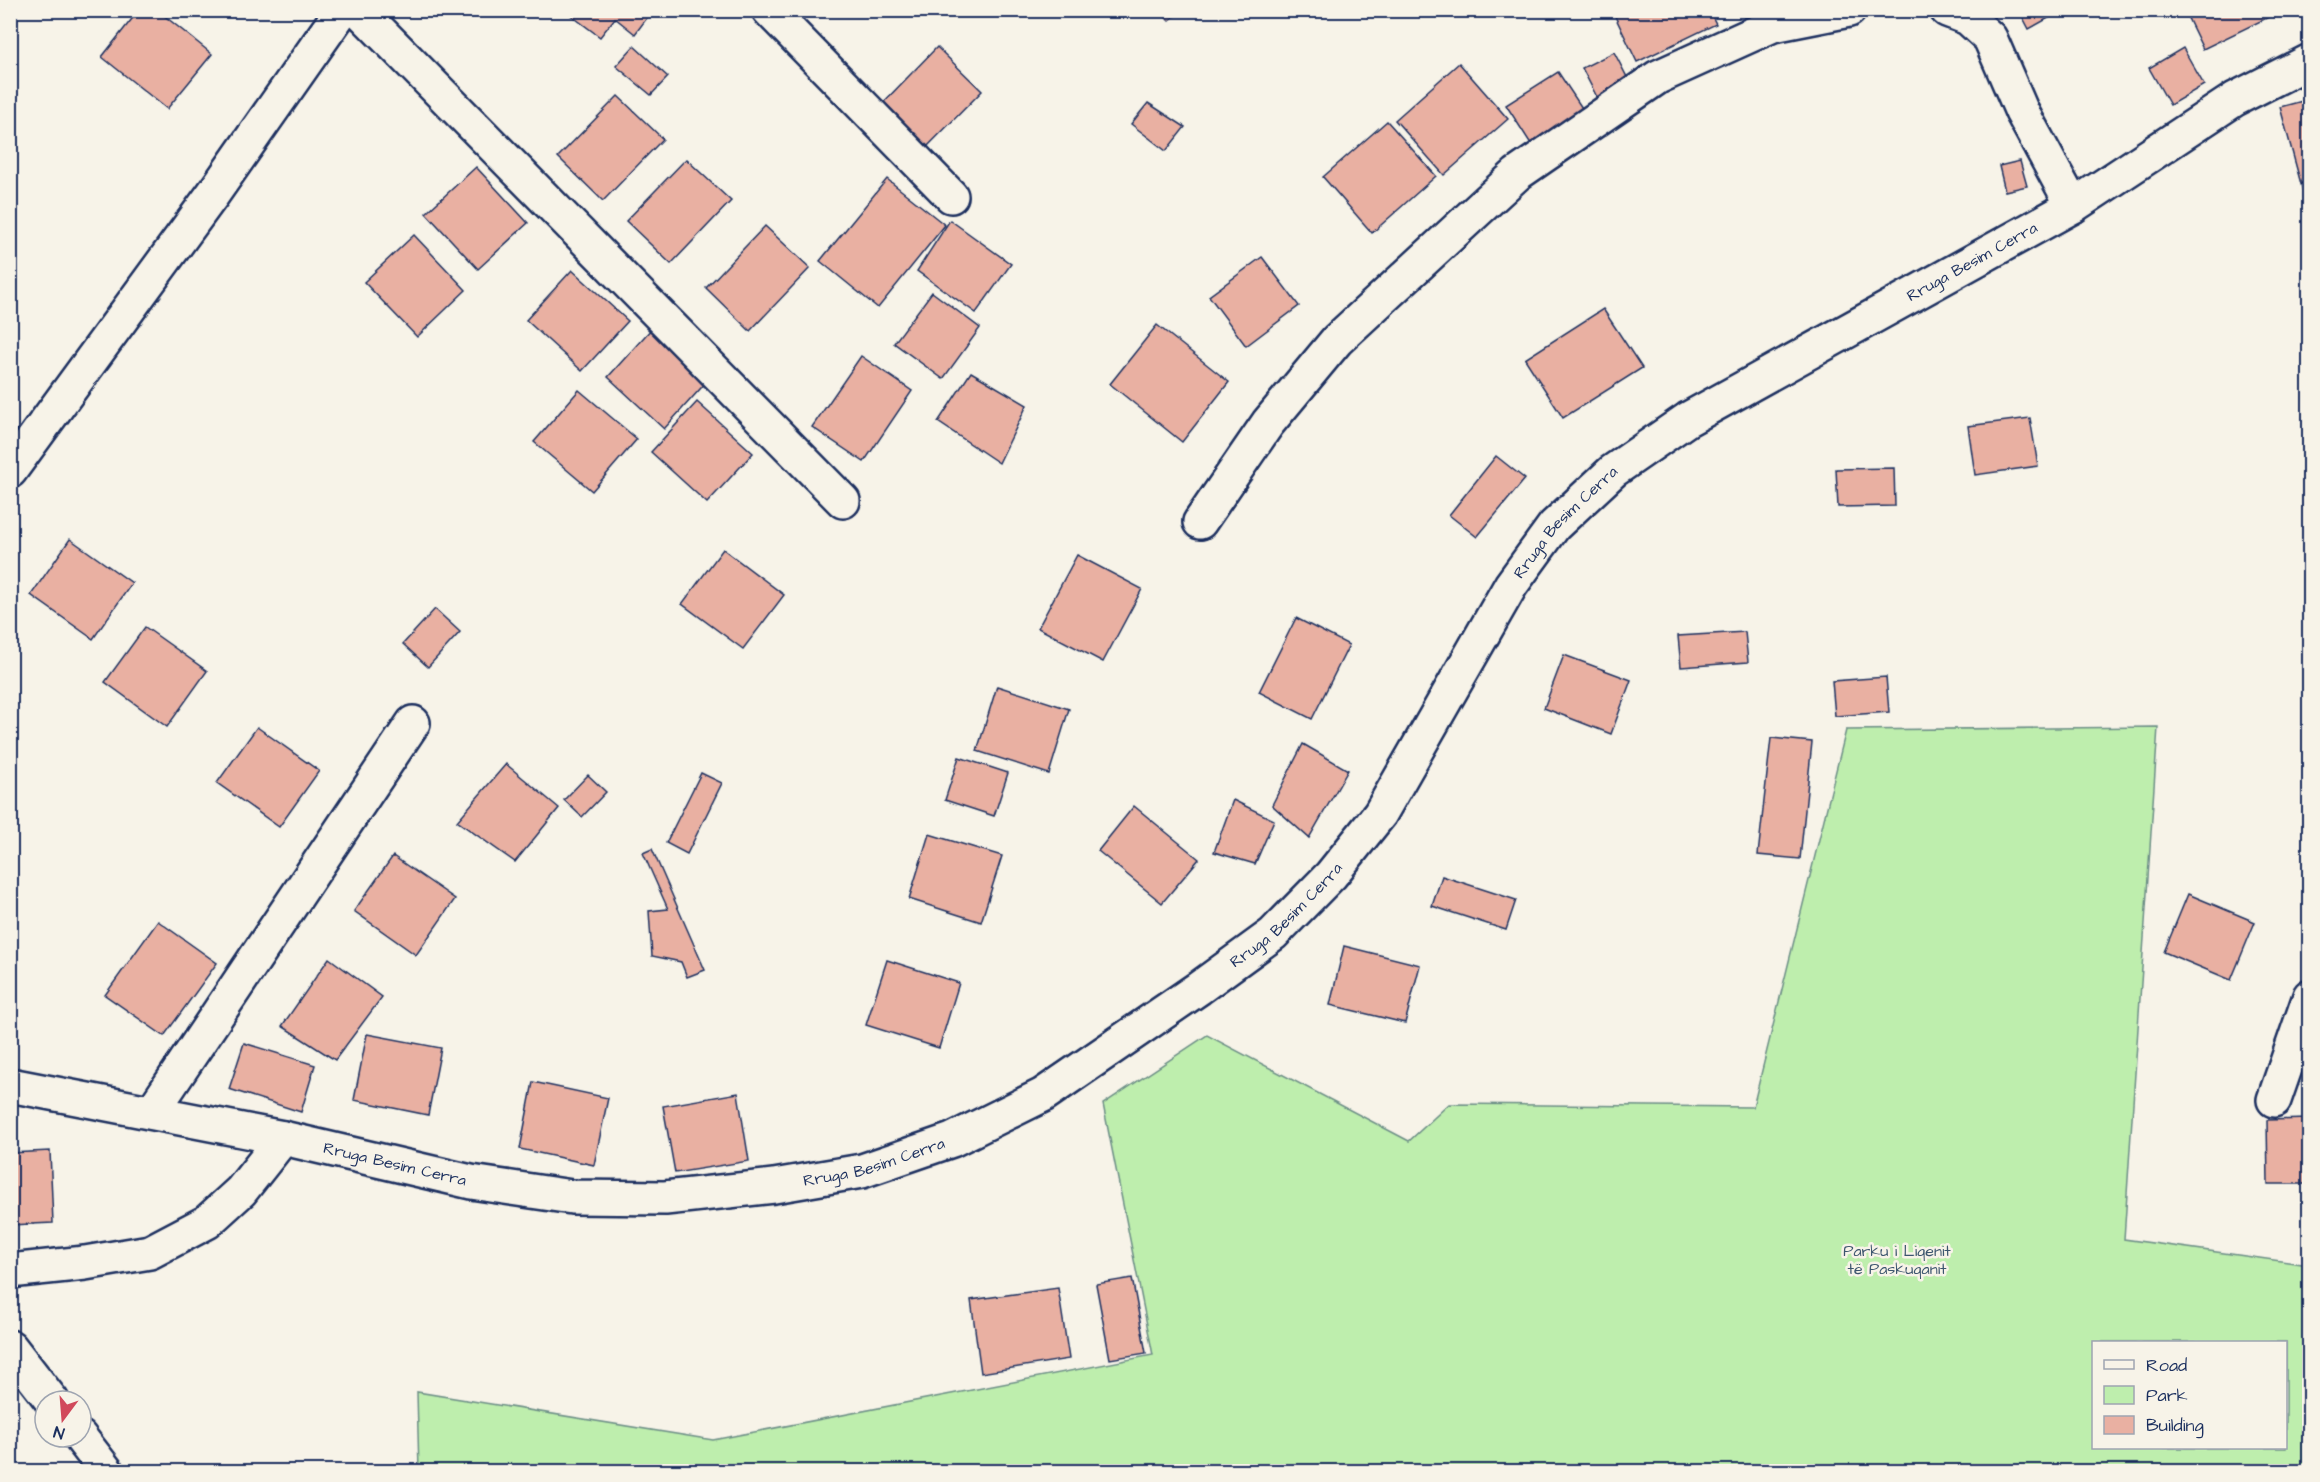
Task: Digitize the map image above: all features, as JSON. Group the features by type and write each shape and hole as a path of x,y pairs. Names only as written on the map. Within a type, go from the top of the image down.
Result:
{"street":[{"path":"10,471 213,194 342,10"},
{"path":"359,10 843,501"},
{"path":"769,10 951,196"},
{"path":"1200,522 1268,423 1337,340 1517,174 1658,77 1773,25 1849,10"},
{"path":"1947,10 1968,18 1990,38 2022,112 2073,206"},
{"name":"Rruga Besim Cerra","path":"10,1085 283,1138 471,1182 572,1197 665,1198 774,1186 862,1171 952,1140 1043,1095 1273,934 1331,875 1380,814 1511,585 1554,526 1613,471 1688,418 2073,206 2235,99 2310,61"},
{"path":"152,1112 413,723"},
{"path":"2274,1100 2310,996"},
{"path":"10,1272 150,1252 207,1222 241,1191 283,1138"},
{"path":"10,1347 43,1389"},
{"path":"89,1449 106,1472"}],"green space":[{"name":"Parku i Liqenit të Paskuqanit","path":"2158,727 2124,1239 2309,1265 2309,1471 419,1471 417,1392 713,1440 1153,1355 1103,1104 1207,1035 1409,1141 1449,1104 1753,1107 1846,730"}],"building":[{"path":"139,10 157,10 212,54 167,109 102,57"},
{"path":"564,10 653,10 635,34 615,18 600,37"},
{"path":"1159,10 1181,10 1169,21"},
{"path":"1612,10 1709,10 1716,24 1637,62"},
{"path":"2019,10 2063,10 2029,29"},
{"path":"2184,10 2268,10 2271,16 2203,49"},
{"path":"634,46 668,77 651,95 616,66"},
{"path":"937,47 982,91 922,152 877,109"},
{"path":"2183,48 2204,85 2170,105 2149,68"},
{"path":"1614,52 1630,83 1598,99 1582,68"},
{"path":"1459,63 1508,119 1444,175 1395,120"},
{"path":"1558,72 1586,114 1533,147 1506,105"},
{"path":"618,96 663,139 603,201 558,157"},
{"path":"2310,99 2310,205 2307,206 2280,107"},
{"path":"1148,103 1185,127 1166,151 1131,124"},
{"path":"1387,121 1436,176 1372,233 1323,177"},
{"path":"686,159 731,201 671,264 626,221"},
{"path":"2020,161 2027,186 2005,191 1999,166"},
{"path":"476,167 528,223 478,269 426,213"},
{"path":"887,179 945,225 878,308 820,261"},
{"path":"950,220 1011,264 976,313 917,271"},
{"path":"765,226 810,268 750,331 706,288"},
{"path":"414,235 466,290 417,337 364,282"},
{"path":"1262,257 1299,306 1246,346 1209,296"},
{"path":"572,270 628,321 582,371 526,320"},
{"path":"932,292 980,328 943,379 894,343"},
{"path":"1603,309 1642,368 1563,418 1525,359"},
{"path":"1157,325 1229,382 1182,442 1110,384"},
{"path":"653,327 710,378 664,429 608,377"},
{"path":"861,356 912,391 864,462 812,427"},
{"path":"971,372 1027,405 999,463 938,422"},
{"path":"579,390 637,439 592,491 534,442"},
{"path":"697,402 753,453 707,503 651,452"},
{"path":"2030,418 2038,466 1975,475 1968,426"},
{"path":"1496,456 1525,479 1477,537 1449,515"},
{"path":"1894,468 1895,506 1838,507 1836,469"},
{"path":"70,539 132,583 93,639 31,595"},
{"path":"723,549 784,595 743,649 682,604"},
{"path":"1077,555 1142,589 1103,662 1038,628"},
{"path":"435,609 460,632 428,667 403,644"},
{"path":"1296,618 1349,645 1312,719 1259,692"},
{"path":"145,627 207,671 167,727 105,682"},
{"path":"1745,632 1748,662 1681,667 1678,636"},
{"path":"1564,655 1631,680 1611,734 1544,708"},
{"path":"1886,677 1889,712 1835,716 1832,681"},
{"path":"997,686 1069,709 1049,774 977,751"},
{"path":"257,727 319,771 279,827 217,783"},
{"path":"1771,738 1812,742 1800,859 1758,855"},
{"path":"1303,744 1348,770 1309,838 1272,805"},
{"path":"959,757 1008,773 994,816 945,800"},
{"path":"506,764 559,808 515,862 457,821"},
{"path":"701,773 722,783 687,854 666,843"},
{"path":"588,775 606,792 582,817 564,800"},
{"path":"1233,800 1274,820 1255,864 1214,852"},
{"path":"1134,806 1199,859 1162,903 1098,851"},
{"path":"929,834 1002,856 981,922 909,899"},
{"path":"652,849 705,970 687,977 681,962 652,956 649,911 668,909 643,853"},
{"path":"393,856 455,899 416,955 354,911"},
{"path":"1442,876 1516,900 1506,930 1432,906"},
{"path":"2188,894 2255,922 2231,980 2164,952"},
{"path":"158,921 217,963 164,1036 105,995"},
{"path":"1344,946 1420,965 1405,1023 1330,1005"},
{"path":"329,958 382,997 335,1060 282,1026"},
{"path":"887,960 959,983 939,1048 866,1025"},
{"path":"367,1034 441,1048 428,1115 354,1100"},
{"path":"244,1043 315,1065 301,1112 229,1089"},
{"path":"533,1082 608,1098 594,1165 520,1149"},
{"path":"738,1093 749,1161 675,1173 663,1106"},
{"path":"2310,1119 2310,1184 2268,1184 2267,1120"},
{"path":"50,1151 53,1223 10,1225 10,1153"},
{"path":"1132,1278 1146,1353 1110,1359 1096,1284"},
{"path":"1058,1288 1069,1359 981,1373 971,1300"},
{"path":"10,1461 17,1472 10,1472"}]}
